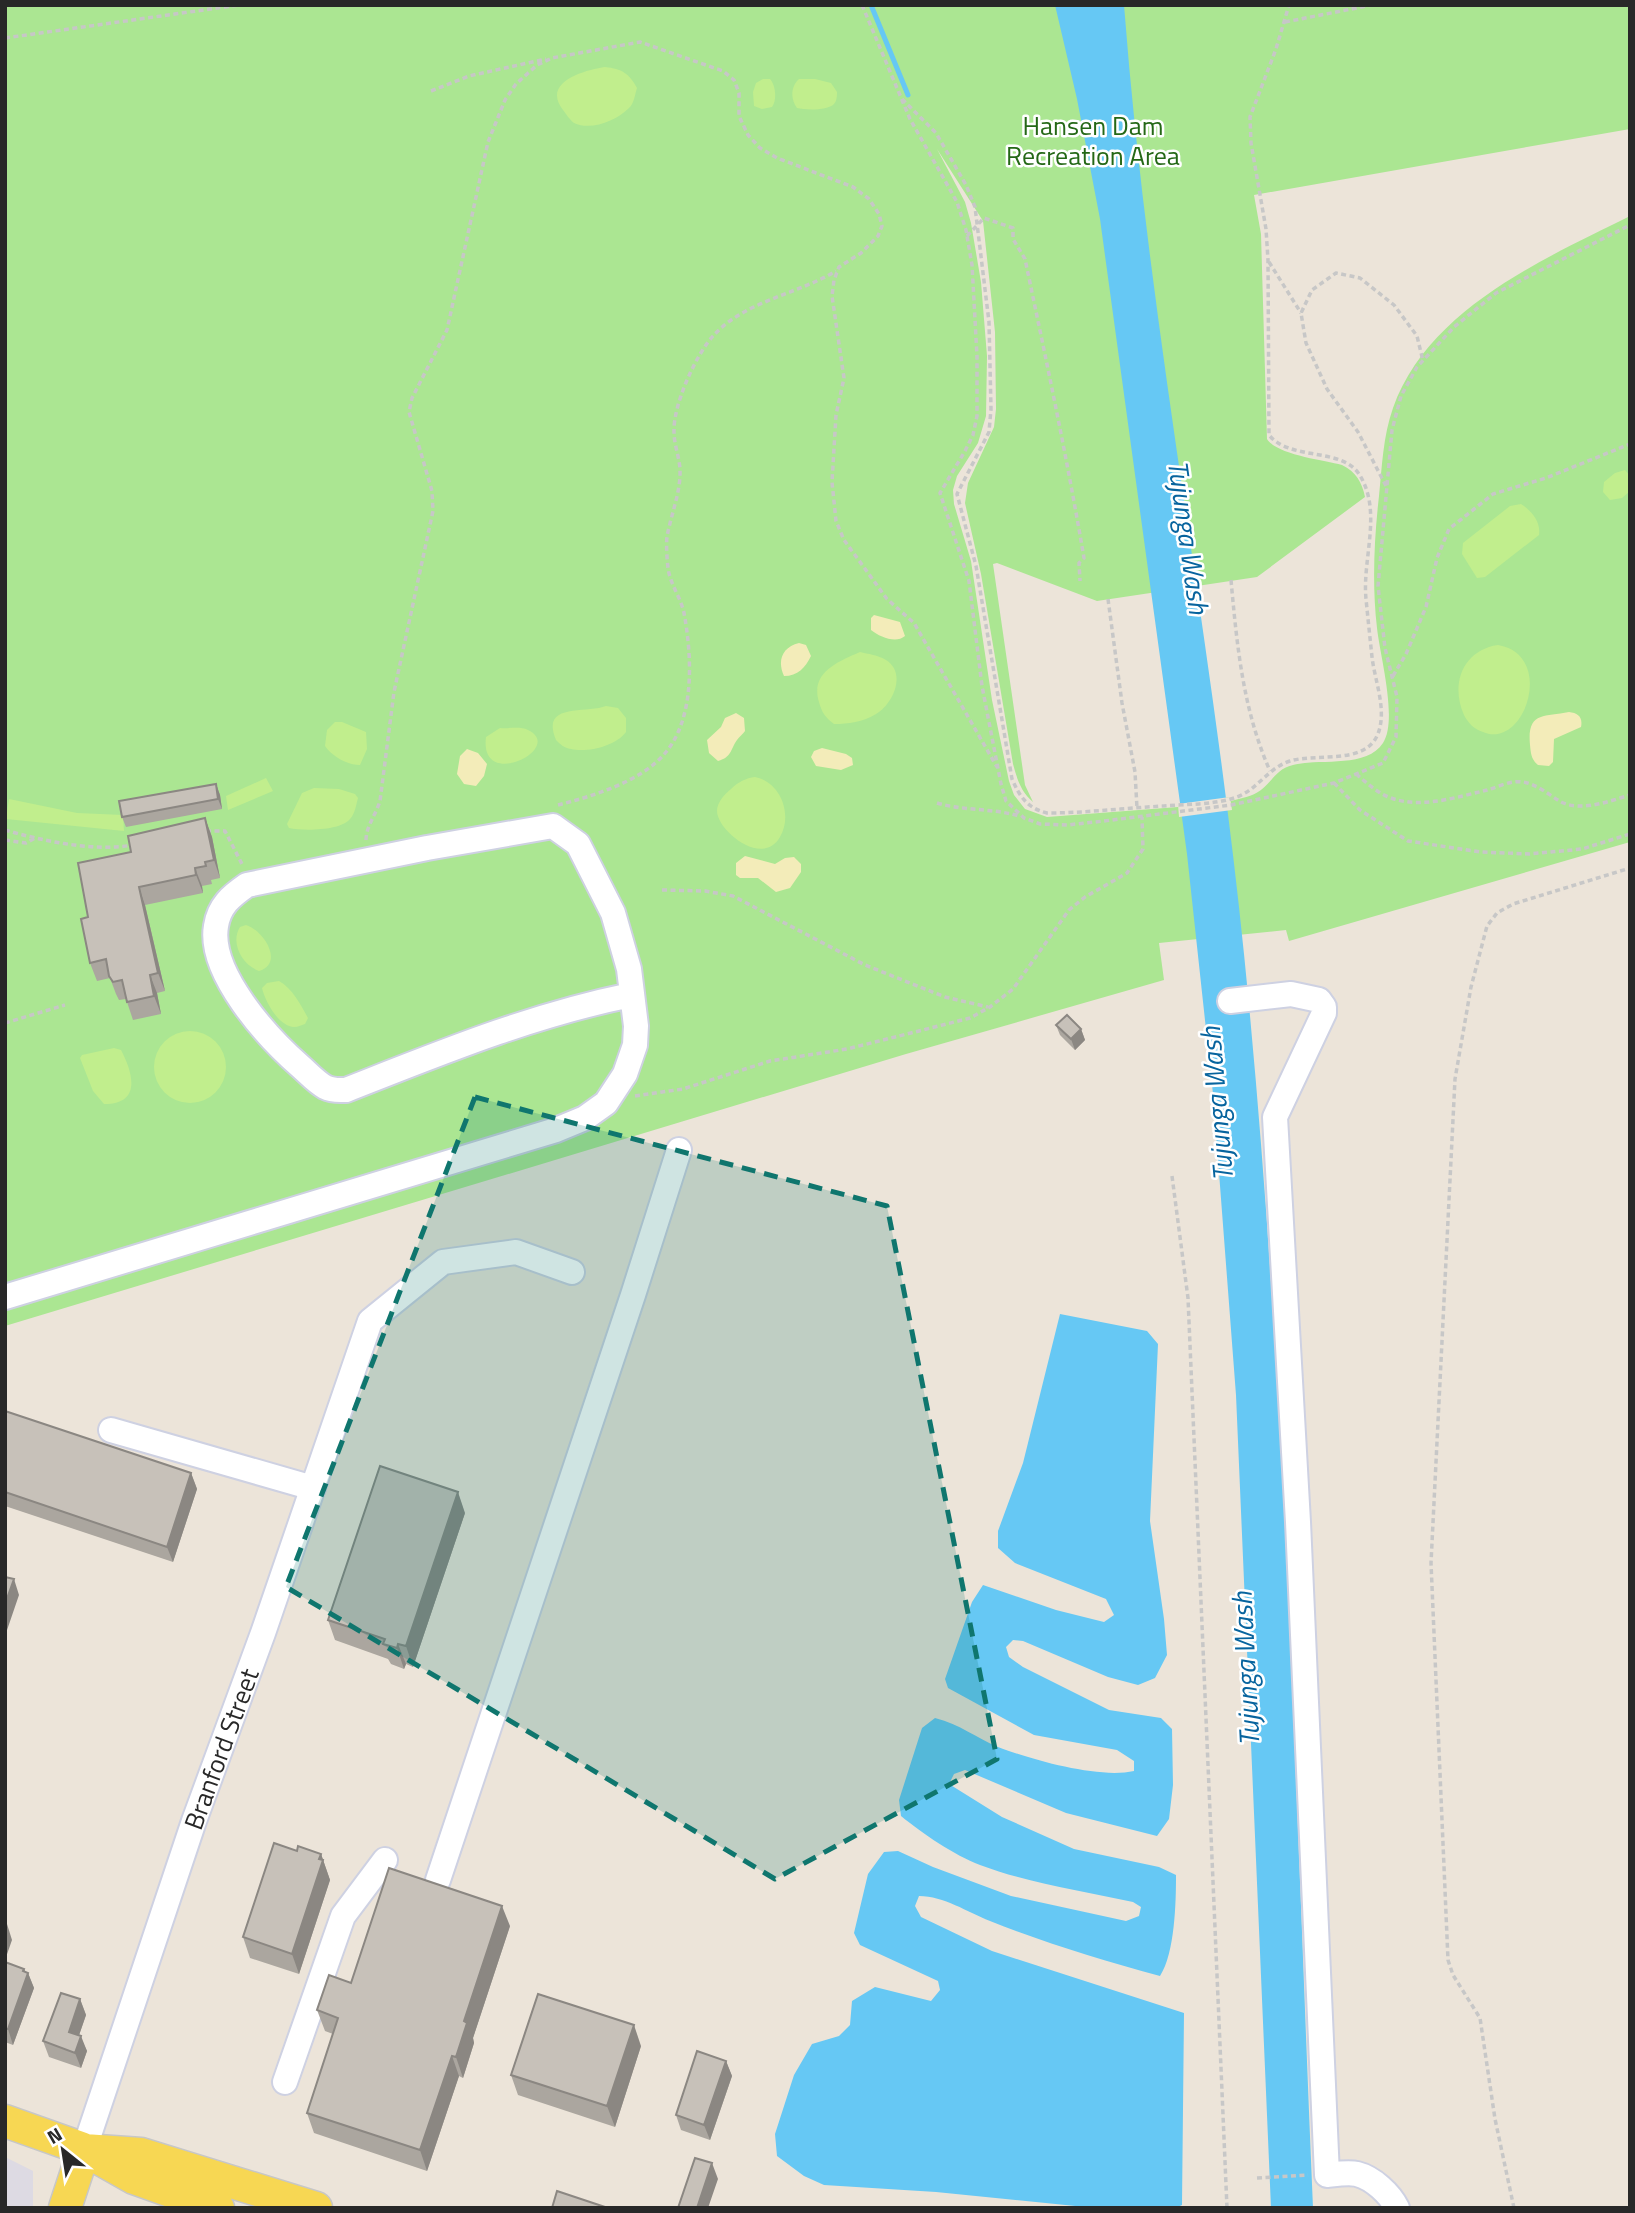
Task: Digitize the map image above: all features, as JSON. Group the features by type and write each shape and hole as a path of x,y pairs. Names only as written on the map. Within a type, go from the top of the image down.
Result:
{"main road":[{"path":"5,2121 84,2150 135,2178 218,2208"},
{"path":"84,2150 141,2154 316,2208"},
{"name":"Branford Street","path":"65,2208 84,2150"}],"street":[{"path":"5,1297 556,1130 585,1118 606,1103 625,1074 635,1045 636,1026 629,968 623,946 613,913 578,844 553,826 428,848 248,872 220,912 215,929 218,954 231,984 248,1011 275,1044 323,1086 334,1090 346,1090 477,1038 585,1004 631,995"},
{"path":"1230,1001 1291,995 1319,1000 1324,1007 1324,1013 1275,1117 1299,1550 1327,2175 1356,2174 1373,2182 1392,2199 1397,2208"},
{"path":"438,1880 679,1150"},
{"name":"Branford Street","path":"84,2150 194,1821 263,1633 370,1321 443,1262 516,1252 572,1272"},
{"path":"111,1430 313,1488"},
{"path":"285,2082 344,1916 385,1860"}],"path":[{"path":"5,38 239,5"},
{"path":"862,5 910,119 957,202 967,236 972,265 977,416 973,435 940,493 969,582 982,686 997,767 1006,801 1024,818"},
{"path":"902,99 936,133 966,185 975,207 989,322 991,410 989,432 957,494 978,579 1012,779 1020,797 1030,806 1047,813 1178,806 1230,799 1248,791 1270,771 1298,759 1352,754 1368,748 1381,727 1381,704 1372,660 1366,595 1370,510 1367,489 1357,471 1344,462 1275,443 1269,435 1268,260 1266,229 1251,143 1251,117 1289,5"},
{"path":"1284,22 1372,5"},
{"path":"431,91 469,76 640,42 723,71 734,80 739,93 739,116 748,135 760,148 777,158 853,187 869,199 879,214 882,226 878,236 861,253 836,271 816,283 762,304 730,321 713,335 699,357 681,397 674,432 680,470 667,539 668,572 684,611 690,671 688,701 681,727 666,752 626,782 585,798 546,808"},
{"path":"367,846 367,830 380,801 394,692 433,511 432,491 409,412 412,398 447,330 492,131 505,100 516,84 537,65 552,58"},
{"path":"967,236 984,218 1013,228 1013,239 1025,259 1060,421 1084,558 1079,563 1080,581"},
{"path":"937,803 952,807 994,810 1040,824 1067,825 1231,806 1334,783 1382,762 1396,737 1397,697 1385,648 1378,586 1392,430 1401,397 1423,361 1454,327 1496,293 1630,225"},
{"path":"1268,260 1301,313 1306,343 1327,389 1358,432 1387,487"},
{"path":"836,271 832,296 844,378 836,415 832,482 836,521 844,540 887,599 914,623 997,767"},
{"path":"1301,313 1312,290 1336,273 1360,278 1394,305 1417,336 1423,361"},
{"path":"1392,678 1406,654 1426,607 1437,558 1449,528 1493,494 1546,478 1630,444"},
{"path":"1231,580 1244,693 1270,771"},
{"path":"1108,599 1122,703 1135,772 1138,808"},
{"path":"1355,774 1393,800 1413,802 1437,801 1513,782 1533,785 1565,804 1580,806 1630,795"},
{"path":"1334,783 1360,810 1408,841 1481,852 1528,855 1582,849 1630,834"},
{"path":"1168,813 1178,806"},
{"path":"612,1094 637,1096 683,1089 770,1061 847,1049 970,1018 1013,989 1069,910 1085,897 1127,873 1143,849 1142,817"},
{"path":"202,832 214,829 225,831 248,872"},
{"path":"5,830 35,838 108,847 140,843"},
{"path":"5,841 26,843 35,838"},
{"path":"1514,2208 1495,2119 1480,2018 1453,1975 1448,1960 1431,1563 1455,1079 1471,987 1488,926 1497,913 1513,904 1630,868"},
{"path":"662,890 705,891 733,896 865,965 946,997 990,1007"},
{"path":"5,1023 65,1005"},
{"path":"1172,1176 1188,1298 1227,2208"},
{"path":"1257,2178 1327,2175"}],"highlighted area":[{"path":"475,1097 887,1206 997,1759 775,1879 286,1587"}],"shaded area":[{"path":"5,2157 33,2171 33,2208 5,2208"}],"green space":[{"name":"Hansen Dam Recreation Area","path":"5,5 1630,5 1630,129 1254,195 1261,234 1267,439 1272,445 1290,453 1342,465 1358,478 1365,497 1257,577 1097,601 997,563 993,564 1025,785 1033,802 1022,790 1013,764 981,574 965,503 968,483 994,427 996,409 995,332 983,221 937,149 965,202 971,223 981,282 987,356 986,416 978,443 957,476 953,490 954,504 971,561 992,700 1009,781 1014,795 1025,809 1047,817 1178,807 1178,804 1230,797 1231,801 1258,792 1287,767 1303,763 1354,760 1375,751 1383,743 1389,719 1387,687 1375,612 1374,562 1383,452 1393,408 1410,373 1433,342 1461,315 1526,270 1630,216 1630,842 1289,941 1286,930 1159,943 1164,980 906,1054 5,1326"},
{"path":"605,67 620,71 631,79 637,88 632,104 617,117 603,123 588,126 574,123 563,110 557,92 568,79"},
{"path":"770,79 772,82 775,97 772,107 762,109 754,106 753,92 756,83"},
{"path":"799,79 831,83 837,92 835,103 821,109 797,108 792,93"},
{"path":"1625,470 1630,476 1630,491 1622,498 1610,500 1603,492 1604,482 1615,473"},
{"path":"1521,504 1535,517 1539,535 1485,577 1477,578 1462,554 1463,543 1510,506"},
{"path":"1498,645 1516,652 1526,665 1530,682 1528,699 1521,715 1511,727 1498,734 1483,732 1469,723 1458,692 1459,681 1468,661 1486,648"},
{"path":"860,652 880,657 892,666 897,680 895,688 888,703 876,714 855,722 834,724 821,709 818,683 828,670"},
{"path":"606,706 618,708 626,718 626,732 621,737 601,747 585,750 566,748 556,740 554,720 560,715"},
{"path":"335,722 342,722 366,732 367,749 360,765 341,760 325,746 327,730"},
{"path":"500,728 525,729 537,738 536,746 530,755 506,764 495,762 487,753 486,737"},
{"path":"755,777 772,785 785,810 784,828 780,837 772,846 763,849 742,843 732,836 719,819 717,811 722,798 734,787 748,778"},
{"path":"266,778 273,791 228,810 226,796"},
{"path":"314,788 339,789 355,794 358,798 352,817 345,823 330,828 289,828 287,824 302,793"},
{"path":"9,799 77,813 123,815 124,831 6,819"},
{"path":"246,925 259,933 271,954 267,967 259,971 247,964 237,946 237,933 240,927"},
{"path":"279,981 299,1002 308,1018 305,1024 288,1026 269,1006 262,988 267,983"},
{"path":"183,1031 197,1031 216,1041 226,1060 226,1074 216,1093 197,1103 183,1103 164,1093 154,1074 154,1060 164,1041"},
{"path":"114,1048 121,1050 129,1068 131,1086 124,1099 104,1104 93,1091 80,1058 82,1055"}],"sand":[{"path":"874,615 900,622 905,636 893,639 875,633 871,630 871,618"},
{"path":"799,643 806,645 811,656 800,670 793,675 784,676 782,655 788,648"},
{"path":"1569,712 1579,716 1581,727 1554,739 1553,762 1549,766 1538,765 1531,754 1530,745 1534,721 1544,716"},
{"path":"736,713 744,718 745,731 728,755 718,761 709,753 707,740 721,727 725,718"},
{"path":"822,748 846,754 852,758 853,765 841,770 816,766 811,757 814,751"},
{"path":"467,749 478,753 487,764 484,776 476,786 464,784 457,774 460,756"},
{"path":"745,856 775,864 785,858 794,857 801,864 801,872 790,888 776,892 758,878 740,878 736,875 736,863"}],"water":[{"name":"Tujunga Wash","path":"1055,5 1124,5 1148,243 1231,835 1258,1110 1280,1423 1313,2208 1271,2208 1236,1395 1213,1094 1187,854 1100,219 1077,99"},
{"path":"1060,1314 1147,1331 1158,1344 1150,1521 1167,1655 1155,1678 1138,1685 1108,1677 1023,1641 1013,1640 1006,1647 1009,1657 1023,1667 1109,1710 1161,1718 1172,1729 1173,1785 1169,1819 1157,1836 1066,1813 965,1770 954,1774 949,1784 1002,1817 1074,1849 1159,1867 1176,1875 1174,1927 1169,1954 1160,1976 1032,1937 937,1899 919,1896 915,1906 921,1917 992,1951 1184,2013 1182,2205 1175,2208 1095,2208 936,2192 824,2185 804,2176 777,2156 775,2134 794,2075 812,2044 839,2036 850,2025 852,2001 875,1987 931,2001 940,1990 938,1981 860,1945 854,1933 868,1874 884,1852 898,1851 1011,1896 1126,1921 1139,1916 1141,1907 1133,1902 1036,1882 980,1865 939,1844 901,1816 899,1800 922,1728 935,1718 998,1747 1047,1762 1103,1772 1134,1771 1134,1761 1117,1750 1034,1735 948,1688 945,1679 972,1602 983,1585 1056,1610 1104,1622 1114,1615 1106,1599 1015,1563 998,1548 998,1531 1023,1463"}],"pier":[{"path":"1230,797 1232,810 1179,817 1178,804"}],"building":[{"path":"216,784 218,799 122,817 119,801"},
{"path":"205,818 214,860 205,862 206,866 195,868 196,875 139,887 158,973 150,975 154,996 127,1002 122,980 113,982 106,959 90,963 81,919 88,917 78,863 131,852 128,836"},
{"path":"1067,1015 1081,1029 1071,1039 1056,1025"},
{"path":"5,1411 191,1473 167,1547 5,1492"},
{"path":"380,1466 458,1492 406,1646 398,1644 397,1648 383,1644 385,1639 328,1620"},
{"path":"5,1577 14,1579 5,1604"},
{"path":"274,1843 297,1851 298,1846 321,1854 319,1859 323,1860 292,1954 243,1937"},
{"path":"389,1868 502,1906 464,2021 467,2023 456,2057 452,2056 420,2150 307,2113 338,2018 317,2010 329,1975 351,1983"},
{"path":"5,1962 28,1973 8,2029 5,2029"},
{"path":"61,1993 80,1999 69,2032 81,2036 75,2053 43,2041"},
{"path":"538,1994 634,2025 607,2106 511,2075"},
{"path":"697,2051 726,2061 704,2125 676,2115"},
{"path":"695,2158 712,2163 697,2208 678,2208"},
{"path":"557,2191 608,2208 552,2208"}],"waterway":[{"path":"871,5 908,95"}]}
